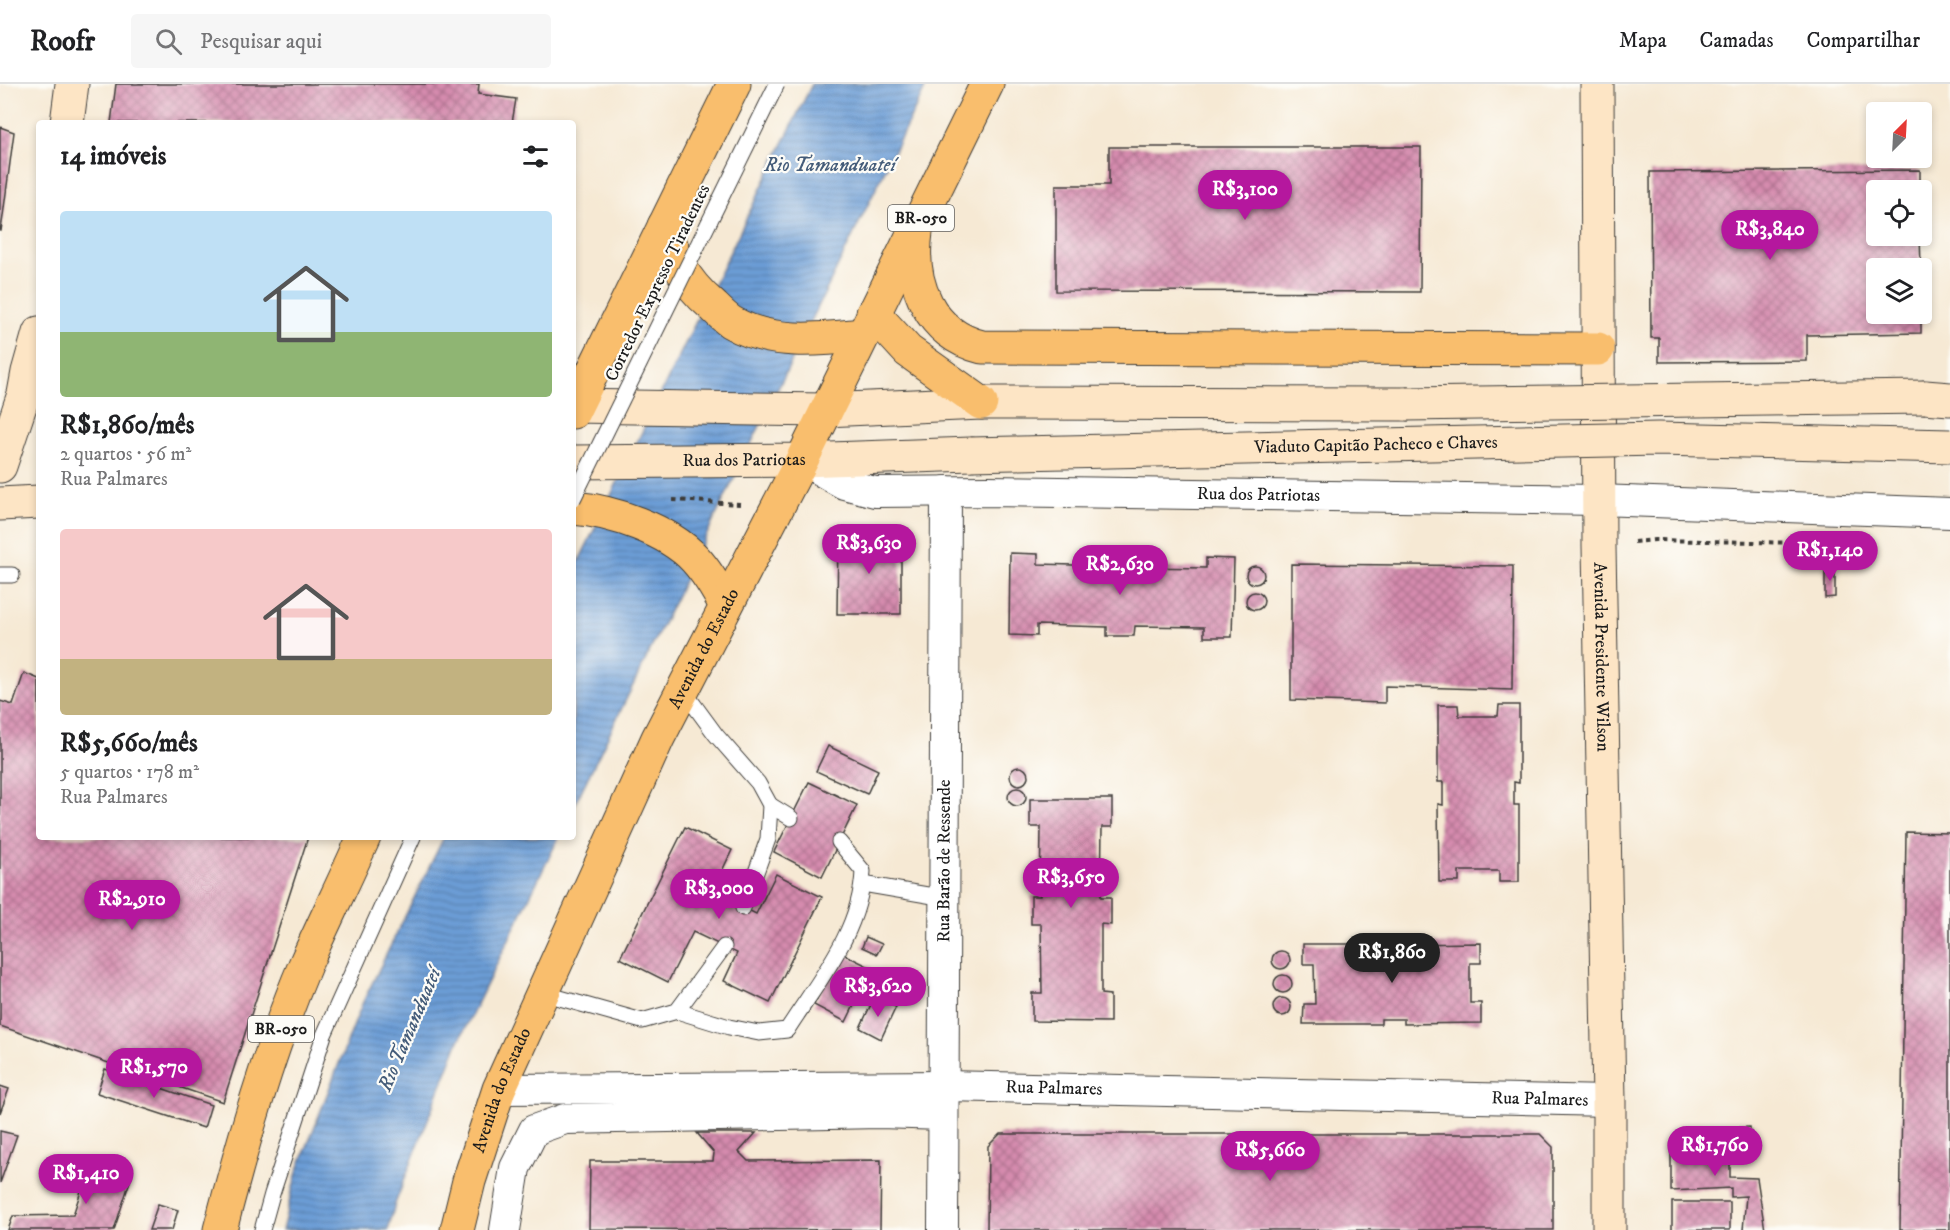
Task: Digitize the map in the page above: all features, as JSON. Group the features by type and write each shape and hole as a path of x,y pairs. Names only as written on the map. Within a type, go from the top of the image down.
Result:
{"highway":[{"path":"576,404 734,84"},
{"name":"Avenida do Estado","path":"457,1230 469,1181 499,1089 658,738 802,460 987,84"},
{"path":"664,226 685,275 704,299 729,321 757,332 789,339 829,339 867,324 981,403"},
{"path":"917,226 914,247 915,269 929,310 937,323 950,333 965,343 982,347 1598,349"},
{"path":"576,509 624,519 668,539 693,557 706,572 726,606"},
{"name":"BR-050","path":"220,1230 242,1145 274,1047 304,967 363,840"}],"main road":[{"path":"67,120 72,84"},
{"name":"Avenida Presidente Wilson","path":"1597,84 1599,546 1609,1101 1609,1230"},
{"path":"0,466 36,344"},
{"path":"576,408 825,410 981,403 1406,404 1925,397 1950,399"},
{"name":"Viaduto Capitão Pacheco e Chaves","path":"802,460 971,454 1658,439 1950,446"},
{"name":"Rua dos Patriotas","path":"576,462 802,460"},
{"path":"0,504 36,501"}],"street":[{"name":"Rua dos Patriotas","path":"802,460 844,484 875,492 1599,500 1950,513"},
{"name":"Rua Barão de Ressende","path":"943,1230 946,491"},
{"name":"Rua Palmares","path":"499,1089 944,1101 1609,1101"},
{"path":"505,1230 515,1168 534,1130 565,1119 832,1114 944,1101"}],"lane":[{"name":"Corredor Expresso Tiradentes","path":"576,493 777,84"},
{"path":"683,690 716,735 758,783 770,805 791,818"},
{"path":"743,908 768,839 770,805"},
{"path":"262,1230 324,1035 411,840"},
{"path":"542,993 642,1021 676,1011 729,1027 759,1033 787,1030 849,932 863,884 863,871 839,842"},
{"path":"863,884 945,898"},
{"path":"676,1011 724,947"}],"path":[{"path":"1599,546 1655,540 1810,543"}],"water":[{"name":"Rio Tamanduateí","path":"812,84 927,84 576,802 576,567"},
{"name":"Rio Tamanduateí","path":"443,840 558,840 457,1045 395,1204 388,1230 282,1230 297,1172 362,1004"}],"building":[{"path":"116,84 479,84 478,94 516,99 512,120 111,120"},
{"path":"0,127 14,132 1,231 0,231"},
{"path":"1109,147 1421,147 1420,292 1056,291 1056,185 1109,185"},
{"path":"1920,170 1920,180 1866,180 1866,246 1920,246 1921,258 1866,258 1866,324 1921,324 1921,333 1807,335 1807,361 1659,362 1659,338 1651,338 1650,172"},
{"path":"838,534 888,534 901,548 901,614 837,614"},
{"path":"1010,553 1038,554 1038,564 1108,566 1108,556 1136,557 1136,567 1206,568 1206,558 1234,559 1232,637 1204,637 1204,627 1135,626 1134,636 1107,636 1107,627 1037,625 1037,636 1009,635"},
{"path":"1291,564 1513,566 1512,690 1385,686 1385,703 1291,700"},
{"path":"1255,566 1261,569 1264,575 1261,581 1255,584 1249,581 1246,575 1249,569"},
{"path":"1835,566 1835,597 1825,598 1825,567"},
{"path":"1255,592 1261,595 1264,601 1261,607 1255,610 1249,607 1246,601 1249,595"},
{"path":"24,673 36,678 36,840 307,840 223,1102 0,1026 0,701 13,705"},
{"path":"1438,705 1458,705 1459,716 1498,716 1499,705 1519,705 1519,783 1514,782 1514,805 1519,805 1519,882 1499,882 1499,871 1459,871 1459,882 1439,882 1438,804 1443,805 1443,782 1438,782"},
{"path":"828,746 878,770 867,794 816,771"},
{"path":"1019,767 1025,770 1028,776 1025,782 1019,785 1013,782 1010,776 1013,770"},
{"path":"809,782 857,805 822,877 774,852"},
{"path":"1017,788 1023,791 1026,797 1023,803 1017,806 1011,803 1008,797 1011,791"},
{"path":"1030,799 1112,799 1112,827 1102,827 1101,897 1111,897 1111,925 1101,924 1101,994 1110,995 1110,1022 1032,1021 1032,993 1042,993 1041,924 1031,924 1031,896 1040,896 1041,827 1030,827"},
{"path":"685,827 732,850 712,892 756,914 776,874 822,897 770,1003 724,981 737,953 693,932 668,982 620,958"},
{"path":"1906,832 1950,833 1950,1230 1900,1230"},
{"path":"866,937 882,944 877,954 862,947"},
{"path":"1481,943 1481,963 1470,963 1470,1003 1481,1003 1481,1023 1404,1024 1404,1019 1381,1019 1381,1024 1303,1024 1304,1004 1315,1004 1314,964 1303,964 1303,944 1381,944 1381,949 1403,949 1403,944"},
{"path":"1281,951 1287,954 1290,960 1287,966 1281,969 1275,966 1272,960 1275,954"},
{"path":"841,953 872,968 846,1022 814,1005"},
{"path":"1283,975 1289,978 1292,984 1289,990 1283,993 1277,990 1274,984 1277,978"},
{"path":"874,998 896,1007 881,1039 860,1028"},
{"path":"1282,998 1288,1001 1291,1007 1288,1013 1282,1016 1276,1013 1273,1007 1276,1001"},
{"path":"105,1069 211,1105 204,1128 97,1093"},
{"path":"0,1086 9,1089 0,1113"},
{"path":"1750,1127 1752,1141 1729,1141 1729,1128"},
{"path":"0,1131 17,1135 0,1183"},
{"path":"697,1133 756,1133 739,1152 748,1161 881,1160 880,1230 589,1229 590,1161 713,1161 714,1153"},
{"path":"1000,1134 1540,1134 1553,1147 1553,1230 987,1230 988,1146"},
{"path":"1671,1143 1730,1144 1730,1177 1757,1178 1765,1230 1743,1230 1746,1196 1731,1197 1731,1188 1671,1191"},
{"path":"93,1162 132,1175 114,1230 8,1230 13,1216 73,1215 89,1167"},
{"path":"1672,1202 1730,1202 1730,1230 1672,1230"},
{"path":"158,1204 178,1210 172,1230 149,1230"}]}
